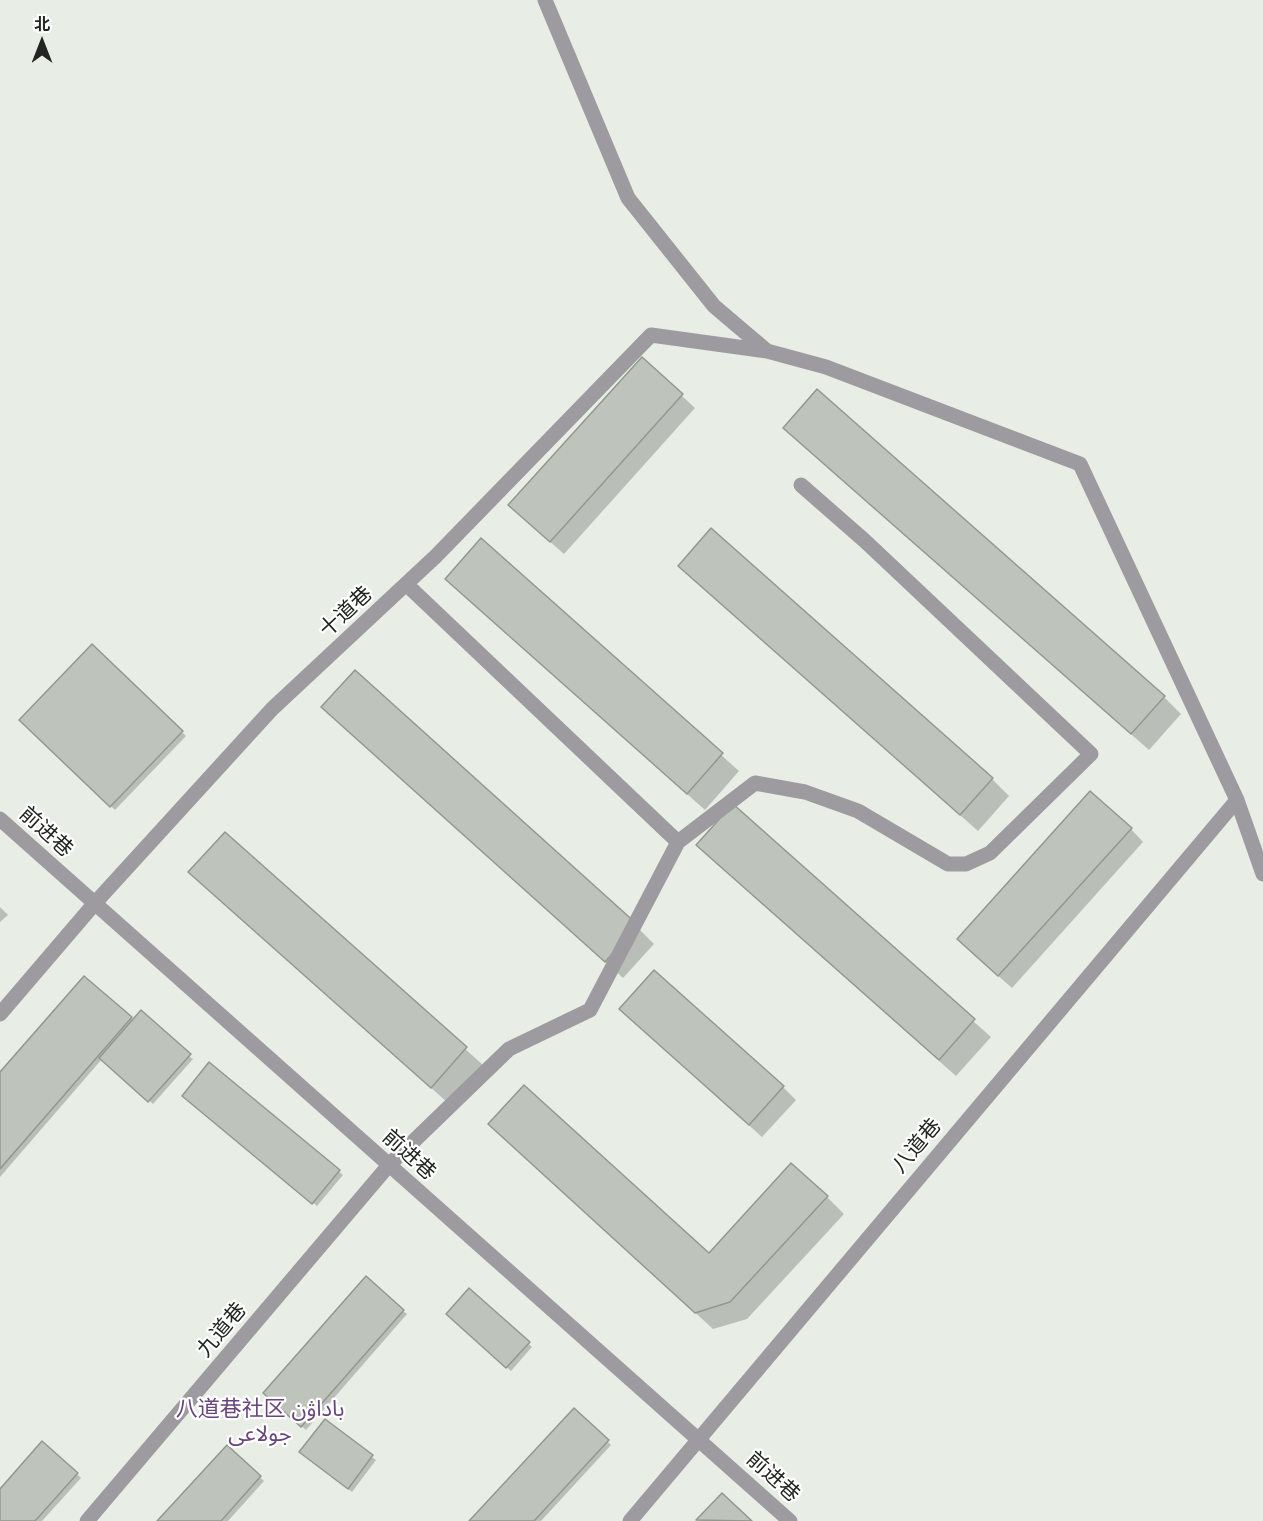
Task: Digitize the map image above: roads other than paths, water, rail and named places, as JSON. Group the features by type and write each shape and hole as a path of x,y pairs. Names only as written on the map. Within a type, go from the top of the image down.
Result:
{"street":[{"path":"545,0 628,198 714,306 767,351 826,367 1080,464 1237,800 1263,874"},
{"name":"十道巷","path":"0,1014 94,903 272,709 406,584 651,335 767,351"},
{"path":"406,584 678,842 755,783 805,792 858,811 948,864 966,864 990,853 1091,754 865,541 801,485"},
{"name":"八道巷","path":"630,1521 697,1438 1237,800"},
{"name":"前进巷","path":"0,819 790,1521"},
{"name":"九道巷","path":"87,1521 389,1165 509,1049 590,1010 678,842"}],"district":[{"name":"八道巷社区 باداۋن جولاعى","path":"260,1422"}]}
